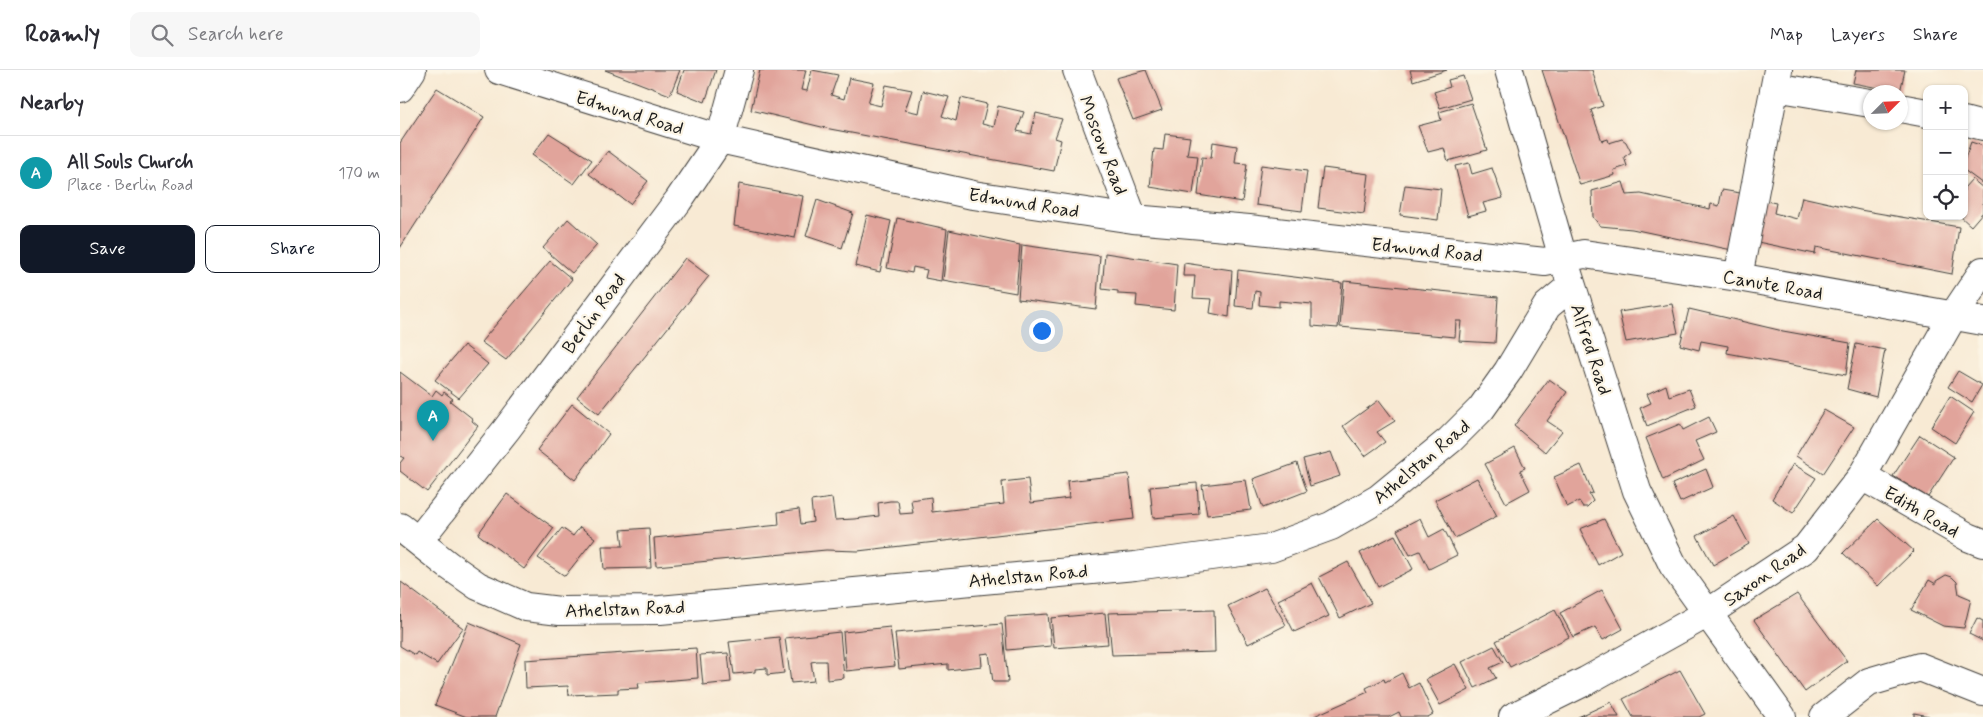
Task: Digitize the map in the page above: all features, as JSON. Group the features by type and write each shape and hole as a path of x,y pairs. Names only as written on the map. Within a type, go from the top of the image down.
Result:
{"street":[{"path":"400,88 412,70"},
{"name":"Edmund Road","path":"499,70 720,139 974,195 1133,219 1258,230 1545,262 1563,258"},
{"name":"Berlin Road","path":"409,534 506,430 678,200 720,139 739,70"},
{"name":"Moscow Road","path":"1077,70 1133,219"},
{"name":"Alfred Road","path":"1509,70 1563,258 1637,491 1673,565 1782,717"},
{"path":"1738,277 1776,79 1863,101"},
{"path":"1908,109 1923,111"},
{"path":"1968,122 1983,126"},
{"name":"Canute Road","path":"1563,258 1584,254 1738,277 1983,321"},
{"name":"Saxon Road","path":"1513,717 1586,681 1708,613 1806,548 1862,476 1952,316 1983,270"},
{"name":"Athelstan Road","path":"409,534 478,586 526,607 560,611 660,610 1136,566 1271,548 1331,526 1378,499 1450,440 1481,409 1492,394 1547,306 1572,286"},
{"name":"Edith Road","path":"1862,476 1968,537 1983,543"},
{"path":"1824,717 1869,682 1920,667 1983,692"}],"building":[{"path":"605,70 680,70 670,95"},
{"path":"684,70 716,70 705,102 677,91"},
{"path":"760,70 806,70 801,90 807,91 812,70 838,75 831,95 844,99 849,78 874,83 868,103 881,106 886,85 912,90 905,110 919,113 923,91 949,97 942,116 956,121 961,98 987,104 982,124 994,127 998,106 1024,112 1017,131 1031,134 1036,113 1062,119 1055,138 1061,140 1054,171 830,129 751,110"},
{"path":"1146,70 1162,110 1133,120 1116,78"},
{"path":"1410,70 1447,70 1413,81"},
{"path":"1542,70 1592,70 1603,106 1591,110 1602,141 1608,139 1609,143 1622,139 1626,142 1631,152 1624,157 1627,166 1614,170 1615,175 1580,185"},
{"path":"1856,70 1905,70 1902,85 1863,85 1853,83"},
{"path":"1463,76 1471,99 1440,108 1434,92 1450,87 1448,80"},
{"path":"437,88 484,117 400,248 400,143"},
{"path":"1471,103 1487,150 1448,161 1444,148 1428,152 1418,126 1441,120 1439,112"},
{"path":"549,133 592,160 574,184 532,155"},
{"path":"1165,134 1190,137 1187,155 1198,156 1193,194 1150,187 1154,149 1163,150"},
{"path":"1213,142 1237,146 1235,163 1247,164 1242,202 1198,195 1202,157 1211,158"},
{"path":"1971,142 1983,146 1983,184 1968,173 1968,150"},
{"path":"608,151 648,181 630,204 589,174"},
{"path":"1469,163 1472,174 1492,168 1503,198 1483,203 1486,211 1468,216 1455,166"},
{"path":"1261,165 1307,171 1302,211 1256,205"},
{"path":"1323,168 1369,174 1364,214 1318,208"},
{"path":"1972,179 1983,188 1983,212 1971,226 1964,220 1968,220 1968,184"},
{"path":"1623,182 1627,195 1641,194 1710,209 1711,204 1719,206 1722,190 1740,193 1732,250 1632,229 1600,226 1593,217 1592,191"},
{"path":"739,184 803,196 795,238 734,226"},
{"path":"1405,185 1441,189 1438,220 1400,215"},
{"path":"1802,197 1860,210 1959,227 1952,274 1816,247 1815,254 1748,240 1755,199 1776,203 1774,213 1797,219"},
{"path":"817,200 853,213 842,248 806,236"},
{"path":"867,215 891,221 880,272 855,266"},
{"path":"897,218 947,229 941,281 925,278 927,270 913,267 912,273 887,268"},
{"path":"568,219 597,245 572,273 543,248"},
{"path":"949,230 1020,245 1016,293 943,280"},
{"path":"1022,245 1100,256 1096,309 1018,299"},
{"path":"1105,253 1177,264 1174,310 1136,306 1137,295 1118,294 1118,291 1102,289"},
{"path":"685,258 709,276 599,414 577,397"},
{"path":"550,261 572,279 506,360 481,342"},
{"path":"1184,263 1232,270 1229,317 1210,313 1212,299 1193,298 1195,276 1183,276"},
{"path":"1238,270 1342,283 1338,328 1312,326 1312,304 1279,301 1279,307 1259,305 1260,292 1255,291 1253,308 1235,306"},
{"path":"1344,281 1498,297 1495,343 1459,341 1461,321 1456,321 1455,337 1340,327"},
{"path":"1672,304 1678,333 1626,342 1619,312"},
{"path":"1689,309 1783,331 1850,343 1846,375 1727,353 1728,346 1701,341 1699,350 1680,345"},
{"path":"1856,344 1885,350 1876,397 1847,389"},
{"path":"464,345 488,364 459,398 435,380"},
{"path":"1958,371 1982,385 1972,402 1948,387"},
{"path":"400,372 432,396 436,390 442,395 444,392 453,399 450,401 473,419 472,421 478,426 427,492 400,471 400,463 404,458 400,456"},
{"path":"1549,379 1567,392 1547,421 1562,431 1545,452 1514,426"},
{"path":"1666,385 1669,396 1689,389 1696,406 1647,426 1640,408 1651,403 1647,394"},
{"path":"1950,396 1974,412 1955,443 1931,427"},
{"path":"1379,400 1395,421 1377,432 1385,442 1365,456 1343,426"},
{"path":"572,404 609,434 575,480 537,450"},
{"path":"1824,410 1854,427 1823,474 1796,456"},
{"path":"1709,417 1716,432 1695,441 1704,460 1663,480 1646,438 1680,424 1683,430"},
{"path":"1920,435 1954,457 1928,497 1893,476"},
{"path":"1515,448 1525,468 1520,470 1530,490 1506,503 1485,464"},
{"path":"1331,452 1340,476 1310,486 1303,459"},
{"path":"1297,463 1307,491 1263,508 1253,479"},
{"path":"1793,464 1816,478 1793,513 1772,499"},
{"path":"1581,465 1593,493 1589,494 1593,501 1587,507 1583,507 1579,501 1567,507 1554,477"},
{"path":"1706,469 1713,487 1680,502 1672,484"},
{"path":"1129,474 1134,519 858,551 826,550 656,566 654,538 779,525 778,512 799,509 801,524 813,522 811,501 832,498 835,520 854,519 879,516 878,503 890,501 898,501 900,514 913,513 911,500 931,497 932,512 1004,504 1002,482 1028,479 1031,503 1069,498 1067,481"},
{"path":"1477,478 1497,516 1455,538 1435,500"},
{"path":"1246,480 1251,510 1207,515 1202,485"},
{"path":"1197,483 1199,514 1153,518 1150,487"},
{"path":"507,494 554,528 524,569 478,534"},
{"path":"1734,516 1749,544 1713,565 1697,536"},
{"path":"1420,518 1429,537 1444,529 1457,555 1429,569 1420,551 1410,555 1397,530"},
{"path":"1604,519 1621,552 1598,565 1580,529"},
{"path":"1878,519 1914,551 1878,586 1843,553"},
{"path":"580,527 595,538 565,576 538,558 562,528 573,536"},
{"path":"649,528 651,568 604,569 602,546 623,546 621,530"},
{"path":"1395,535 1413,569 1378,587 1360,553"},
{"path":"1348,562 1371,603 1340,618 1319,577"},
{"path":"1946,575 1952,577 1957,582 1959,594 1971,599 1964,628 1943,626 1911,610 1929,580 1936,584 1936,581"},
{"path":"401,582 463,628 437,664 417,652 415,655 400,646"},
{"path":"1312,583 1329,616 1294,632 1278,600"},
{"path":"1265,588 1286,625 1248,644 1228,606"},
{"path":"1602,590 1623,629 1603,640 1595,627 1573,637 1560,613"},
{"path":"1797,594 1847,661 1805,692 1754,620"},
{"path":"1214,610 1215,652 1112,655 1108,613"},
{"path":"1555,610 1569,637 1510,667 1496,641"},
{"path":"1105,613 1108,644 1054,648 1051,618"},
{"path":"1048,614 1051,646 1007,650 1005,617"},
{"path":"1977,618 1983,621 1983,641 1969,634"},
{"path":"469,622 521,644 495,717 467,717 435,705"},
{"path":"1002,624 1008,682 993,682 989,653 981,654 982,666 948,670 948,664 899,669 895,633"},
{"path":"890,627 895,666 846,671 843,632"},
{"path":"840,632 844,678 827,680 826,661 817,661 811,662 814,681 791,683 785,638"},
{"path":"779,637 784,673 767,675 767,668 755,669 755,672 734,674 729,642"},
{"path":"1494,646 1503,662 1490,668 1496,678 1475,688 1462,662"},
{"path":"696,648 698,678 638,683 639,688 618,689 618,693 569,695 568,686 526,688 525,660"},
{"path":"728,653 731,682 703,685 700,655"},
{"path":"1455,664 1469,690 1440,705 1426,679"},
{"path":"1680,670 1705,714 1699,717 1633,717 1623,699"},
{"path":"1402,673 1409,688 1419,683 1433,714 1428,717 1401,717 1399,712 1389,717 1312,717 1368,692 1366,688 1384,679 1385,682"},
{"path":"1611,702 1619,717 1578,717 1587,713"},
{"path":"1914,713 1929,716 1929,717 1914,717"}],"place":[{"name":"All Souls Church","path":"433,441"}]}
